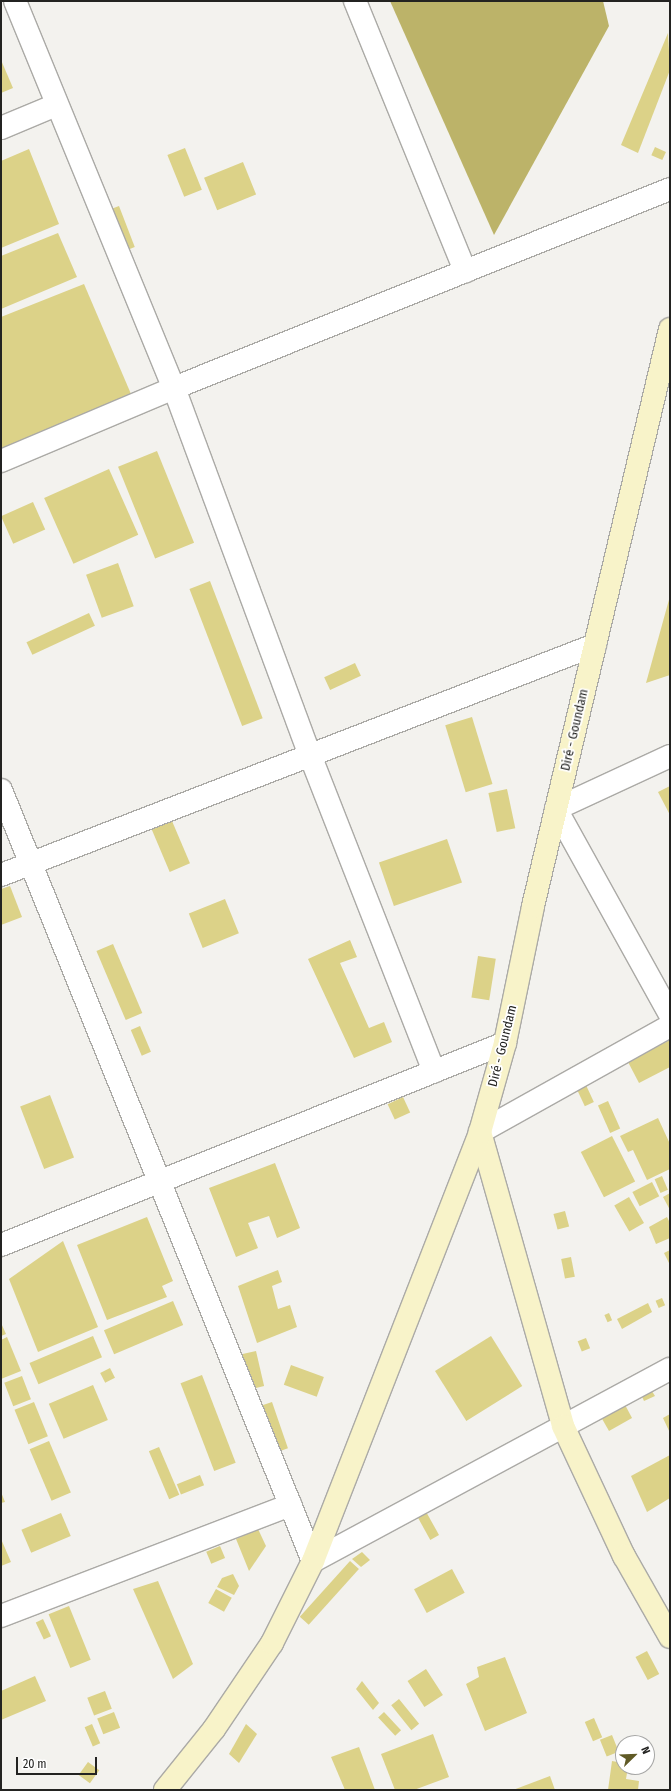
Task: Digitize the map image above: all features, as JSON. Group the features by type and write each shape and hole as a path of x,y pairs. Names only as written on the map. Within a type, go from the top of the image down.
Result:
{"main road":[{"name":"Diré - Goundam","path":"165,1790 214,1729 272,1643 313,1561 480,1132 505,1043 556,808 670,329"},
{"path":"480,1132 546,1372 563,1426 624,1556 670,1637"}],"street":[{"path":"15,1 56,105 174,388 310,755 434,1072"},
{"path":"355,1 465,271"},
{"path":"1,128 56,105"},
{"path":"1,461 174,388 670,189"},
{"path":"1,875 595,645"},
{"path":"670,756 556,808 670,1015"},
{"path":"1,790 29,864 313,1561 670,1369"},
{"path":"480,1132 670,1026"},
{"path":"1,1245 505,1043"},
{"path":"1,1616 290,1505"}],"shaded area":[{"path":"390,1 603,1 609,26 494,235"}],"building":[{"path":"668,33 670,70 638,153 621,145"},
{"path":"1,60 13,88 1,93"},
{"path":"655,147 666,152 662,160 651,155"},
{"path":"185,148 202,190 184,197 167,155"},
{"path":"29,149 59,224 1,248 1,161"},
{"path":"243,162 256,194 217,210 204,178"},
{"path":"119,206 135,247 124,251 108,210"},
{"path":"58,233 77,277 1,309 1,256"},
{"path":"84,284 131,394 1,450 1,317"},
{"path":"157,451 194,543 155,559 118,467"},
{"path":"109,469 138,535 73,564 44,498"},
{"path":"33,502 45,529 13,544 1,516"},
{"path":"118,563 134,606 102,618 86,575"},
{"path":"210,581 263,718 242,726 189,589"},
{"path":"670,596 670,675 646,683"},
{"path":"89,613 95,626 32,655 26,642"},
{"path":"355,663 361,676 330,690 324,677"},
{"path":"472,717 492,784 466,792 445,725"},
{"path":"670,786 670,815 658,792"},
{"path":"507,789 515,828 497,832 488,793"},
{"path":"172,821 190,863 170,872 152,830"},
{"path":"447,839 462,882 394,906 379,862"},
{"path":"10,886 22,917 1,925 1,889"},
{"path":"225,899 239,933 203,948 189,914"},
{"path":"350,940 357,957 340,963 369,1028 384,1022 392,1042 354,1058 308,959"},
{"path":"113,944 142,1013 126,1020 96,951"},
{"path":"478,956 496,959 489,1000 471,997"},
{"path":"140,1026 151,1052 142,1056 131,1030"},
{"path":"670,1040 670,1067 639,1083 628,1062"},
{"path":"585,1083 594,1102 585,1106 576,1087"},
{"path":"50,1095 74,1158 44,1169 20,1106"},
{"path":"403,1097 410,1112 395,1120 388,1104"},
{"path":"608,1101 620,1128 610,1133 598,1105"},
{"path":"658,1118 670,1144 670,1169 647,1180 633,1150 628,1152 620,1136"},
{"path":"612,1136 635,1181 604,1197 581,1152"},
{"path":"275,1163 300,1228 277,1238 269,1216 248,1223 258,1248 236,1257 209,1188"},
{"path":"662,1176 668,1190 660,1193 655,1179"},
{"path":"652,1182 659,1196 640,1206 632,1192"},
{"path":"670,1193 670,1210 663,1197"},
{"path":"629,1197 644,1223 629,1231 614,1206"},
{"path":"565,1211 569,1226 558,1230 553,1214"},
{"path":"147,1217 173,1281 162,1286 167,1297 107,1320 77,1245"},
{"path":"667,1217 670,1223 670,1238 656,1244 649,1227"},
{"path":"63,1241 98,1327 38,1352 9,1279"},
{"path":"670,1250 670,1265 664,1253"},
{"path":"571,1257 575,1277 565,1279 561,1259"},
{"path":"278,1270 282,1282 272,1286 278,1309 290,1305 297,1327 257,1343 238,1286"},
{"path":"662,1298 665,1305 659,1308 656,1301"},
{"path":"173,1301 183,1325 114,1354 104,1330"},
{"path":"648,1303 652,1312 622,1329 617,1319"},
{"path":"609,1313 612,1320 608,1322 604,1315"},
{"path":"1,1323 6,1334 1,1336"},
{"path":"93,1336 102,1357 38,1384 29,1363"},
{"path":"491,1336 522,1386 466,1421 435,1371"},
{"path":"7,1337 21,1371 1,1379 1,1340"},
{"path":"586,1338 590,1348 582,1352 578,1341"},
{"path":"256,1351 264,1386 249,1390 240,1355"},
{"path":"291,1365 324,1377 317,1397 284,1385"},
{"path":"110,1368 115,1378 105,1383 100,1373"},
{"path":"202,1375 236,1463 214,1471 181,1383"},
{"path":"22,1376 31,1399 13,1406 4,1383"},
{"path":"93,1385 108,1420 64,1439 49,1404"},
{"path":"650,1388 655,1396 644,1401 641,1394"},
{"path":"623,1401 632,1418 609,1431 601,1417"},
{"path":"34,1402 48,1436 28,1444 15,1410"},
{"path":"272,1402 288,1448 271,1454 255,1408"},
{"path":"670,1414 670,1433 663,1418"},
{"path":"49,1441 71,1493 52,1501 30,1449"},
{"path":"159,1447 179,1495 169,1499 149,1451"},
{"path":"670,1455 670,1498 647,1512 631,1476"},
{"path":"200,1475 204,1485 181,1495 177,1484"},
{"path":"1,1492 5,1502 1,1503"},
{"path":"424,1508 439,1535 430,1540 415,1513"},
{"path":"61,1513 71,1536 31,1553 21,1530"},
{"path":"258,1529 266,1546 249,1571 236,1539"},
{"path":"1,1539 11,1562 1,1566"},
{"path":"220,1546 225,1558 211,1564 206,1552"},
{"path":"362,1552 370,1560 361,1567 352,1559"},
{"path":"350,1561 359,1569 309,1625 300,1617"},
{"path":"452,1569 465,1593 427,1613 414,1589"},
{"path":"233,1574 239,1586 234,1595 217,1587 222,1578"},
{"path":"158,1581 193,1664 173,1679 133,1589"},
{"path":"216,1589 232,1598 224,1612 208,1603"},
{"path":"69,1606 91,1660 70,1668 49,1614"},
{"path":"43,1619 51,1636 44,1640 36,1622"},
{"path":"647,1651 659,1674 648,1680 636,1657"},
{"path":"505,1657 527,1713 485,1731 466,1684 479,1677 477,1667"},
{"path":"426,1669 443,1695 424,1707 408,1681"},
{"path":"35,1676 46,1701 1,1720 1,1691"},
{"path":"362,1681 379,1703 373,1710 356,1689"},
{"path":"105,1691 112,1709 94,1716 87,1698"},
{"path":"399,1699 419,1724 411,1730 391,1705"},
{"path":"114,1712 120,1728 103,1734 97,1718"},
{"path":"384,1712 401,1730 395,1736 378,1717"},
{"path":"594,1718 602,1737 593,1741 585,1722"},
{"path":"92,1724 100,1743 93,1746 85,1727"},
{"path":"246,1724 257,1734 239,1763 229,1754"},
{"path":"433,1734 449,1777 414,1790 395,1790 381,1754"},
{"path":"612,1735 615,1742 615,1753 607,1757 600,1740"},
{"path":"359,1747 375,1790 345,1790 331,1757"},
{"path":"612,1761 615,1762 615,1775 627,1775 626,1779 639,1781 638,1790 608,1790"},
{"path":"88,1762 99,1770 90,1783 79,1775"},
{"path":"550,1776 555,1790 513,1790"}]}
